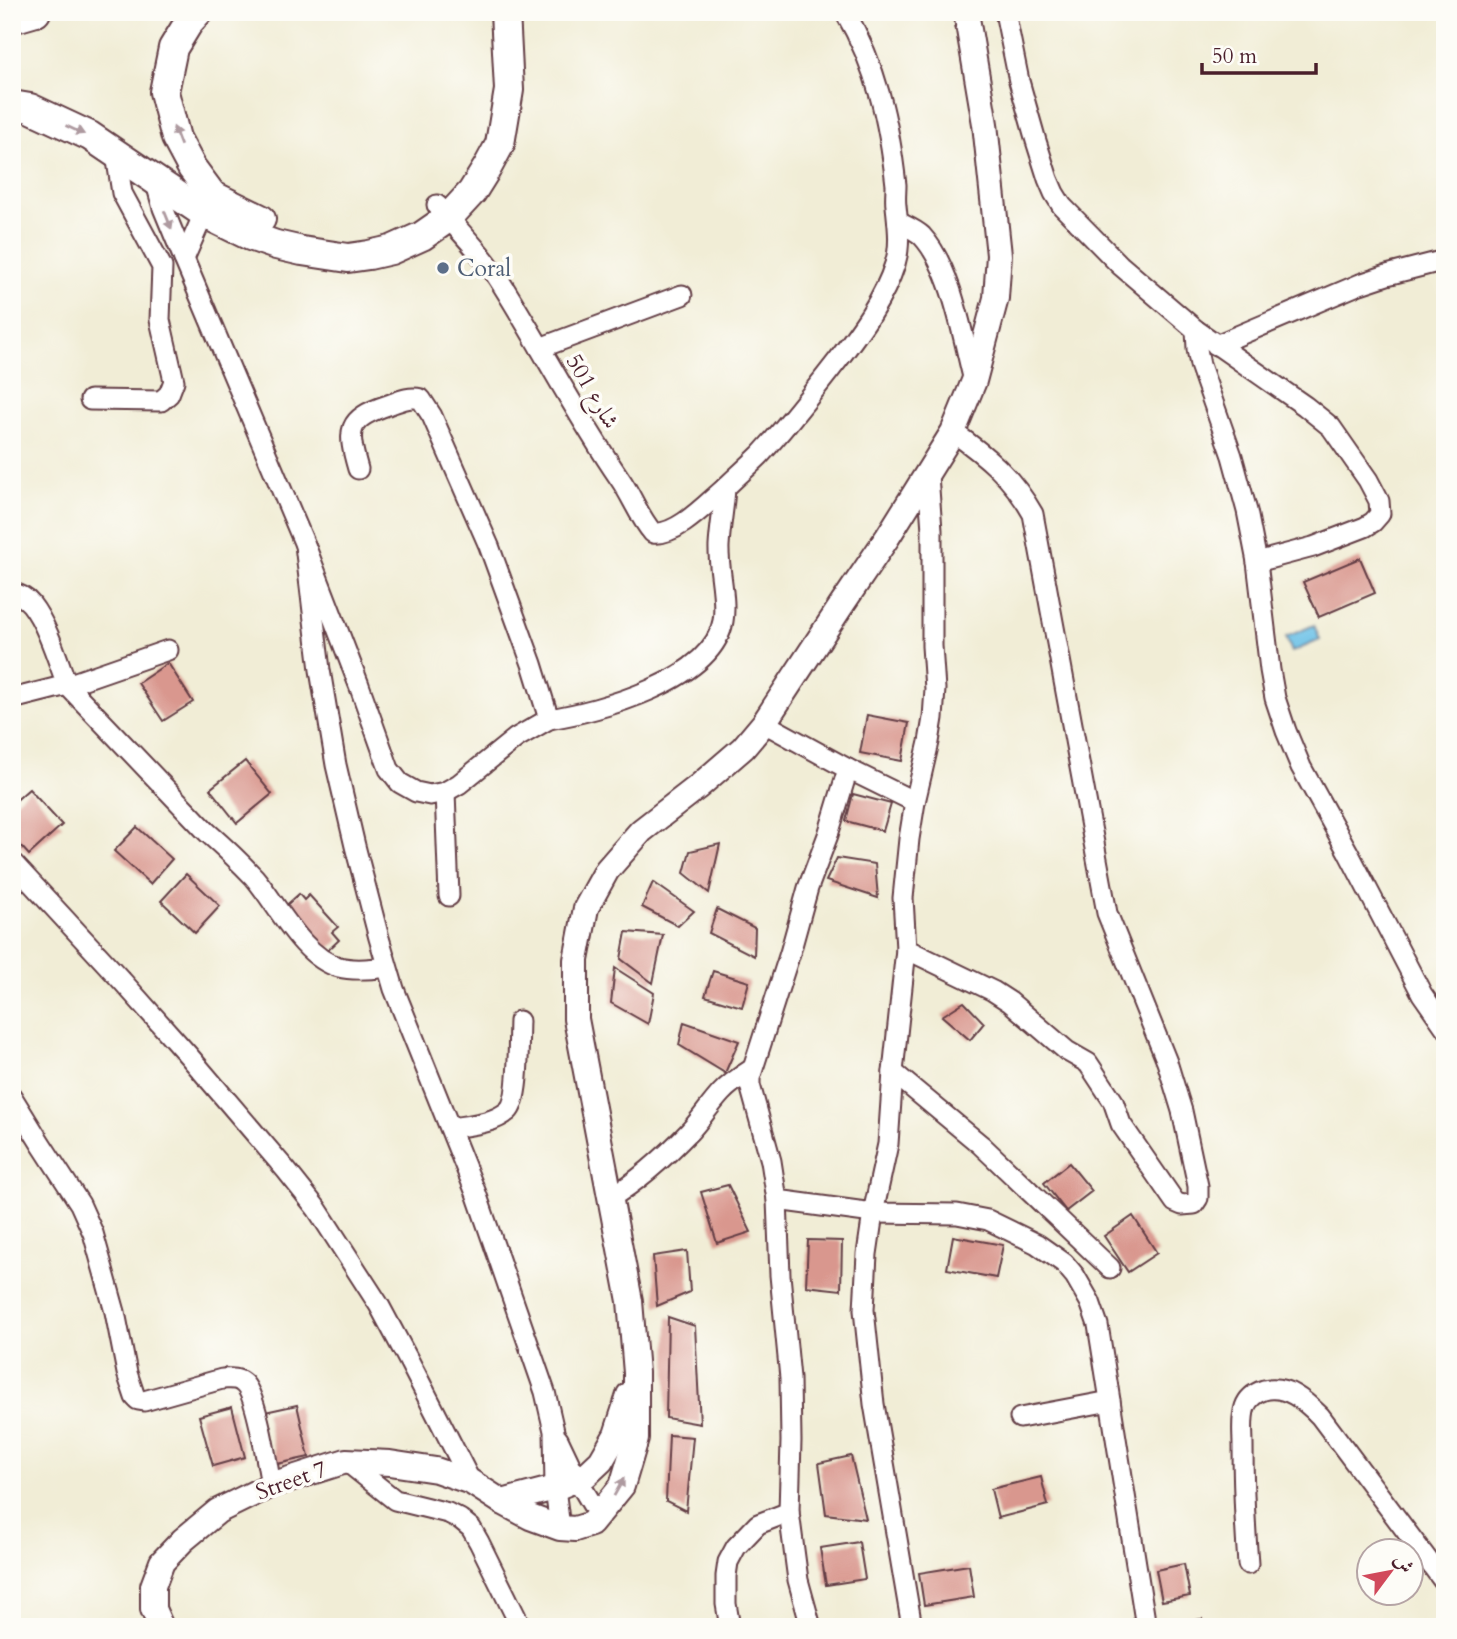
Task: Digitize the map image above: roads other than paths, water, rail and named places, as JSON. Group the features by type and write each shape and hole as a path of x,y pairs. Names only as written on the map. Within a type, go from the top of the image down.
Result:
{"highway":[{"path":"12,19 36,12"},
{"path":"198,12 173,48 164,92 176,138 208,204"},
{"path":"442,212 486,137 494,102 492,12"},
{"path":"12,105 30,108 90,136 155,180 208,204 280,228 317,237 351,240 376,237 442,212 472,192 487,168 500,144 509,90 505,12"}],"main road":[{"path":"560,1528 575,1529 591,1524 599,1516 622,1486 636,1439 636,1373 630,1301 576,1019 576,960 586,908 607,870 641,831 708,779 743,748 764,723 928,475 953,432 974,381 996,298 999,255 985,124 966,12"},
{"path":"502,1502 566,1484 585,1476 601,1461 616,1435 636,1373"},
{"name":"Street 7","path":"161,1627 153,1609 153,1586 162,1562 183,1540 218,1511 271,1485 346,1461 390,1463 436,1470 471,1482 530,1517 560,1528"}],"street":[{"path":"155,180 184,260 305,545 389,769 400,783 416,792 430,795 445,792 459,784 516,738 549,719 578,714 628,699 685,671 705,655 718,635 723,621 719,547 725,488 759,456 852,341 875,306 896,260 899,239 896,188 881,99 869,59 845,12"},
{"path":"1005,12 1019,81 1036,141 1054,193 1062,206 1120,265 1196,330 1331,427 1380,501 1380,514 1373,522 1354,532 1257,562"},
{"path":"90,400 161,401 169,394 174,381 160,320 162,267 122,193 116,154"},
{"path":"184,260 208,204"},
{"name":"شارع 501","path":"442,212 463,233 500,281 588,432 653,533 668,532 678,527 725,488"},
{"path":"898,222 920,233 934,251 953,298 974,381"},
{"path":"1216,345 1360,284 1445,260"},
{"path":"540,348 682,295"},
{"path":"1196,330 1200,365 1232,456 1247,511 1257,562 1275,698 1301,767 1422,994 1445,1027"},
{"path":"358,469 351,439 360,417 406,398 421,399 432,416 489,546 549,719"},
{"path":"906,949 993,991 1021,1011 1062,1047 1088,1063 1113,1101 1121,1124 1175,1202 1182,1206 1194,1204 1198,1198 1198,1186 1182,1111 1167,1062 1107,913 1033,514 1021,494 998,468 984,454 953,432"},
{"path":"912,1627 874,1404 864,1310 867,1254 888,1144 906,949 903,898 909,839 933,718 932,530 928,475"},
{"path":"305,545 320,670 336,765 358,859 394,989 476,1193 545,1392 566,1484 560,1528"},
{"path":"12,593 19,594 30,603 43,625 67,685 206,832 256,879 286,922 320,959 338,967 366,970 387,967"},
{"path":"12,699 67,685 168,650"},
{"path":"764,723 915,802"},
{"path":"811,1627 798,1580 789,1512 789,1378 777,1200 771,1161 750,1085 752,1069 808,888 848,769"},
{"path":"445,792 449,896"},
{"path":"12,862 188,1055 317,1209 379,1305 471,1482"},
{"path":"451,1128 491,1121 510,1110 516,1095 519,1021"},
{"path":"610,1198 655,1166 729,1086 752,1069"},
{"path":"893,1072 981,1145 1110,1268"},
{"path":"12,1097 80,1204 93,1233 135,1397 144,1401 222,1379 241,1380 250,1393 254,1406 271,1485"},
{"path":"777,1200 873,1213 957,1214 988,1220 1037,1244 1064,1263 1090,1302 1097,1325 1146,1627"},
{"path":"1248,1564 1243,1496 1242,1422 1250,1398 1267,1389 1277,1389 1285,1390 1305,1402 1320,1416 1445,1583"},
{"path":"1020,1418 1110,1401"},
{"path":"346,1461 396,1500 448,1513 471,1528 521,1627"},
{"path":"566,1484 599,1516"},
{"path":"730,1627 726,1604 728,1562 736,1547 758,1524 789,1512"}],"water":[{"path":"1314,625 1320,640 1292,652 1286,637"}],"place":[{"name":"Coral","path":"443,268"}]}
